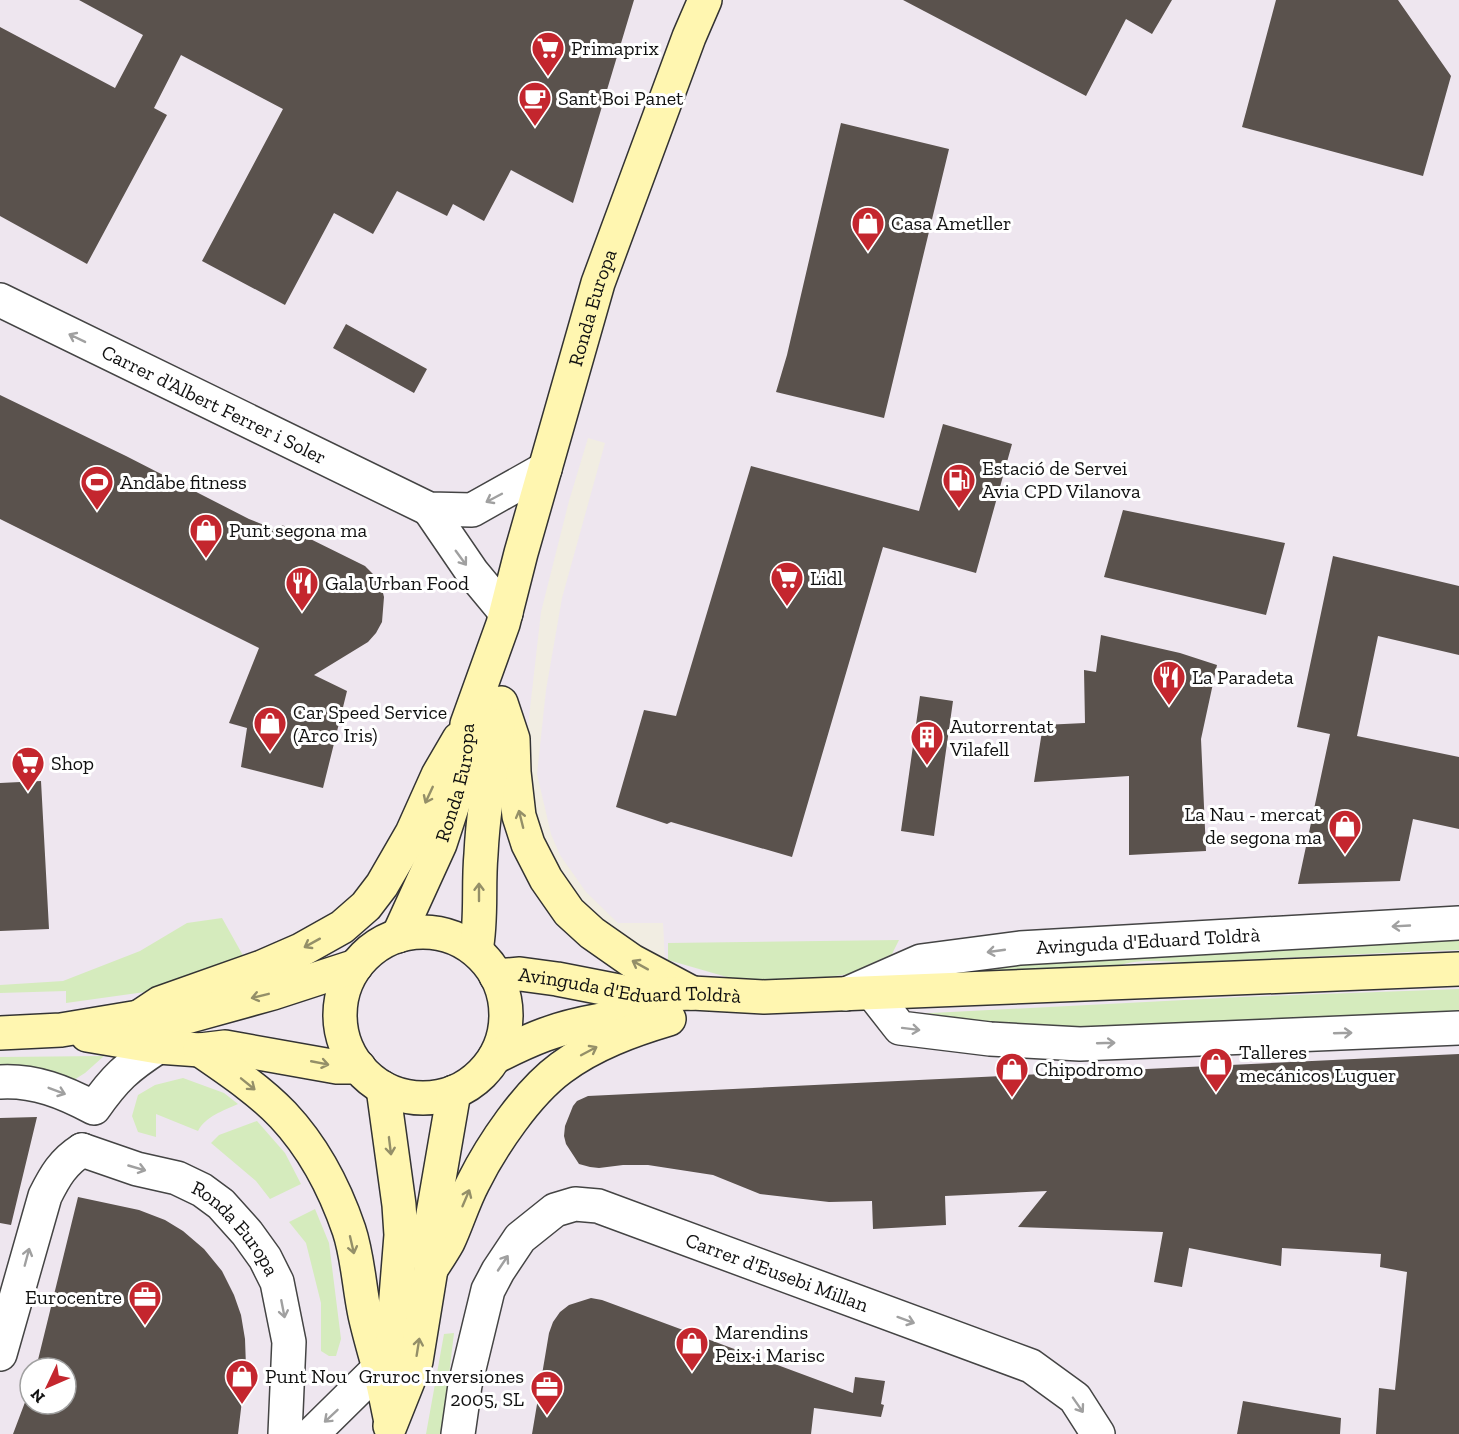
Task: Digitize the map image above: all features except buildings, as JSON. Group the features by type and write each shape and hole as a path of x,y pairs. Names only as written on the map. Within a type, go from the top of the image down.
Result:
{"street":[{"name":"Ronda Europa","path":"398,936 440,844 456,795 465,759 467,724 505,619 598,283 689,37 705,0"},
{"name":"Carrer d'Albert Ferrer i Soler","path":"0,300 429,509 472,510 545,469"},
{"path":"429,509 505,619"},
{"name":"Ronda Europa","path":"476,950 480,927 478,891 484,808 501,702 505,619"},
{"path":"501,702 513,739 519,816 528,844 546,879 569,912 592,933 632,961 692,993"},
{"path":"139,1017 160,1003 262,967 301,950 342,927 366,906 382,885 412,833 438,775 467,724"},
{"name":"Avinguda d'Eduard Toldrà","path":"858,993 921,961 1020,948 1459,923"},
{"path":"61,1030 158,1047 200,1050 225,1047 337,1066 371,1077 398,1094 414,1097 438,1096 454,1092 474,1081 495,1057 504,1036 506,1020 505,997 496,976 476,950 438,933 418,932 398,936 378,945 356,966 345,988 340,1013 342,1029 346,1046 371,1077 399,1206 401,1235 392,1347 379,1368 312,1434"},
{"path":"0,1033 61,1030 139,1017 179,1019 273,993 356,966"},
{"name":"Avinguda d'Eduard Toldrà","path":"496,976 520,974 639,995 692,993 764,997 1459,969"},
{"path":"858,993 900,1028 990,1039 1080,1044 1459,1028"},
{"name":"Avinguda d'Eduard Toldrà","path":"495,1057 566,1026 627,1015 669,1019 764,997"},
{"path":"431,1269 448,1242 473,1183 492,1147 533,1095 559,1069 573,1059 634,1030 669,1019"},
{"path":"0,1354 45,1196 57,1172 71,1157 82,1150 94,1108 112,1082 132,1064 158,1047"},
{"path":"200,1050 233,1073 284,1116 333,1189 349,1231 357,1265 364,1314 379,1368 390,1428"},
{"path":"0,1082 19,1081 43,1086 94,1108"},
{"path":"390,1428 416,1361 431,1269 429,1238 454,1092"},
{"name":"Ronda Europa","path":"82,1150 177,1178 194,1186 220,1204 247,1233 265,1258 277,1282 289,1342 285,1434"},
{"name":"Carrer d'Eusebi Millan","path":"458,1434 465,1385 488,1290 493,1280 520,1238 555,1210 575,1204 598,1206 1031,1366 1075,1398 1098,1434"}],"shaded area":[{"path":"0,0 1459,0 1459,1434 0,1434"},
{"path":"588,438 605,443 562,598 546,690 537,774 551,834 560,855 586,892 618,923 663,923 665,960 606,931 549,868 523,770 541,612 569,501"}],"green space":[{"path":"222,918 245,959 152,991 66,1003 66,991 0,993 0,985 63,981 140,951 187,923"},
{"path":"1459,936 1459,950 1197,962 1142,961 1111,969 912,979 947,967"},
{"path":"899,940 892,954 848,974 811,980 744,982 668,960 668,943"},
{"path":"1459,989 1459,1016 1117,1029 996,1025 912,1014 1242,997"},
{"path":"104,1056 85,1073 69,1083 0,1070 0,1057"},
{"path":"183,1078 224,1093 238,1104 210,1118 198,1131 156,1114 156,1137 138,1132 132,1116 138,1095 155,1085"},
{"path":"257,1121 285,1153 301,1184 270,1199 256,1181 211,1143 219,1135"},
{"path":"315,1209 329,1243 341,1339 336,1356 329,1356 321,1351 321,1303 306,1243 289,1222"},
{"path":"454,1333 442,1434 426,1434 444,1334"}],"place":[{"name":"Primaprix","path":"548,77"},
{"name":"Sant Boi Panet","path":"535,127"},
{"name":"Casa Ametller","path":"868,252"},
{"name":"Estació de Servei Avia CPD Vilanova","path":"959,509"},
{"name":"Andabe fitness","path":"97,511"},
{"name":"Punt segona ma","path":"206,559"},
{"name":"Lidl","path":"787,607"},
{"name":"Gala Urban Food","path":"302,612"},
{"name":"La Paradeta","path":"1169,706"},
{"name":"Car Speed Service (Arco Iris)","path":"270,752"},
{"name":"Autorrentat Vilafell","path":"927,766"},
{"name":"Shop","path":"28,792"},
{"name":"La Nau - mercat de segona ma","path":"1345,855"},
{"name":"Talleres mecánicos Luguer","path":"1216,1093"},
{"name":"Chipodromo","path":"1012,1098"},
{"name":"Eurocentre","path":"145,1326"},
{"name":"Marendins Peix i Marisc","path":"692,1372"},
{"name":"Punt Nou","path":"242,1405"},
{"name":"Gruroc Inversiones 2005, SL","path":"547,1416"}]}
